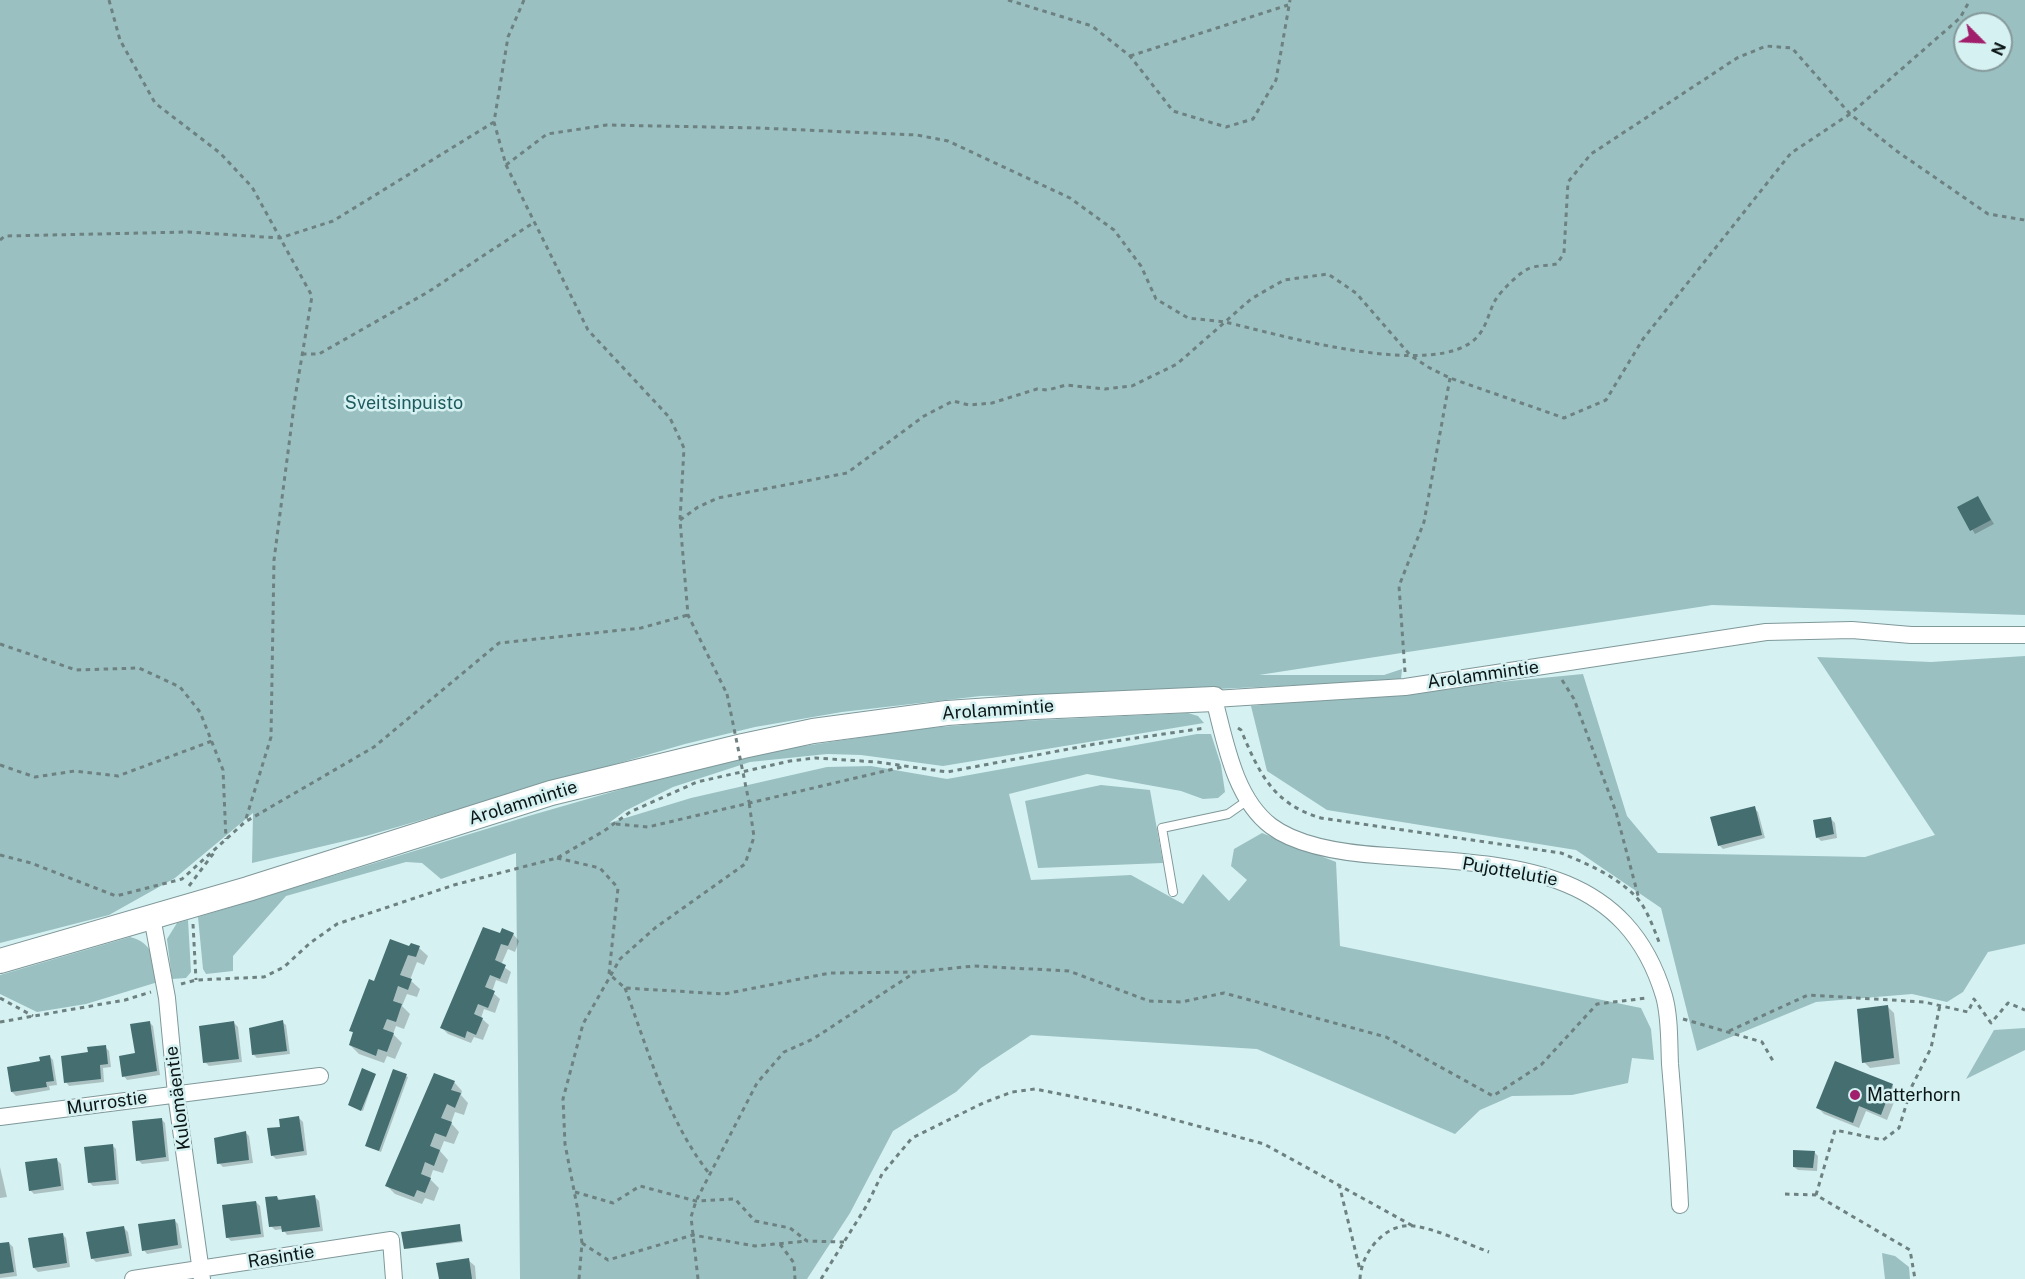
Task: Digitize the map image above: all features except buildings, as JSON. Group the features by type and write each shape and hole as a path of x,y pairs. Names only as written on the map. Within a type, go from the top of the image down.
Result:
{"street":[{"name":"Arolammintie","path":"0,961 152,917 551,793 684,759 813,731 946,713 1406,687 1713,638 1766,632 1852,630 1930,635 2025,635"},
{"name":"Pujottelutie","path":"1214,699 1235,771 1248,800 1271,827 1308,843 1360,854 1454,861 1531,873 1568,883 1586,891 1610,908 1629,927 1646,953 1664,996 1680,1205"},
{"name":"Kulomäentie","path":"152,917 165,987 176,1094 201,1274"},
{"name":"Murrostie","path":"0,1117 320,1076"},
{"name":"Rasintie","path":"133,1279 201,1274 391,1240 394,1279"}],"lane":[{"path":"1173,892 1162,828 1228,814 1248,800"}],"path":[{"path":"109,0 120,40 155,103 220,153 252,187 312,296 274,560 271,737 245,822"},
{"path":"524,0 508,37 494,122 506,165 588,330 670,418 684,448 680,520 688,615 727,694 754,837 745,864 655,928 620,958 583,1024 563,1099 565,1144 582,1243 579,1279"},
{"path":"1008,0 1092,26 1130,56 1173,111 1226,127 1253,119 1276,80 1290,0"},
{"path":"680,520 698,507 718,498 848,472 924,416 953,401 969,405 992,404 1036,389 1048,390 1066,385 1105,389 1132,386 1177,364 1251,298 1284,280 1328,274 1356,293 1410,355 1450,378 1564,418 1606,399 1643,339 1791,153 1850,114 1960,18 1970,0"},
{"path":"1130,56 1288,5"},
{"path":"506,165 547,134 607,125 759,128 917,135 948,141 1070,198 1114,230 1141,266 1156,299 1188,318 1225,322 1356,351 1410,355 1453,351 1477,338 1491,316 1496,300 1526,269 1557,264 1564,253 1568,182 1591,154 1737,58 1766,46 1792,48 1850,114 1898,152 1988,214 2025,220"},
{"path":"0,240 5,236 188,232 280,238 333,221 494,122"},
{"path":"302,354 319,354 428,292 533,223"},
{"path":"1406,687 1399,586 1424,522 1450,378"},
{"path":"0,855 31,863 116,896 182,879 245,822 374,747 499,643 641,628 688,615"},
{"path":"0,644 76,670 139,668 180,687 200,712 223,770 227,838 199,870 188,888 196,981"},
{"path":"1545,666 1565,683 1589,737 1616,812 1639,901"},
{"path":"0,1022 125,1000 165,987 196,981 264,977 284,967 310,943 337,924 454,885 557,858 630,812 697,782 790,761 843,759 947,772 1095,744 1221,726"},
{"path":"0,765 35,777 75,771 118,777 212,741"},
{"path":"614,824 648,827 906,766"},
{"path":"557,858 600,868 618,888 609,974"},
{"path":"625,988 724,994 830,973 915,972 974,966 1069,971 1149,1001 1181,1002 1224,993 1386,1036 1493,1096 1541,1065 1597,1004 1664,996"},
{"path":"698,1279 692,1217 696,1201 708,1173 757,1083 784,1052 813,1039 915,972"},
{"path":"609,974 625,988 670,1107 693,1153 708,1173"},
{"path":"1727,1032 1808,995 1940,1005 1968,1012 1974,999 1991,1023 2008,1003 2025,1010"},
{"path":"0,998 34,1017"},
{"path":"1816,1195 1835,1130 1883,1140 1899,1128 1912,1086 1931,1048 1940,1005"},
{"path":"821,1279 882,1174 912,1138 953,1115 1012,1092 1035,1089 1131,1107 1234,1135 1286,1155 1413,1226 1489,1251"},
{"path":"1339,1184 1360,1279"},
{"path":"575,1192 613,1203 640,1186 696,1201 735,1199 755,1221 789,1228 807,1241"},
{"path":"1785,1194 1816,1195 1910,1250 1915,1279"},
{"path":"1360,1271 1370,1247 1388,1231 1413,1226"},
{"path":"582,1243 608,1260 693,1235 755,1246 807,1241 844,1242"},
{"path":"780,1244 794,1263 795,1279"}],"green space":[{"name":"Sveitsinpuisto","path":"0,0 2025,0 2025,615 1712,605 1259,675 1384,675 1402,669 1401,679 1388,681 1110,694 981,696 842,712 755,727 685,744 366,836 252,863 253,813 175,878 109,915 0,943"},
{"path":"2025,656 2025,944 1988,952 1963,992 1947,1002 1912,994 1816,1002 1697,1051 1661,908 1576,850 1327,810 1267,771 1251,706 1583,674 1627,816 1658,853 1865,857 1935,835 1817,657 1931,662"},
{"path":"1188,713 1198,716 1204,723 943,766 861,755 827,754 750,762 673,787 625,811 609,823 691,798 827,767 871,766 947,779 1197,734 1211,734 1221,765 1225,792 1218,798 1203,799 1181,791 1087,774 1009,794 1031,880 1131,875 1183,904 1203,874 1229,901 1247,880 1231,866 1234,849 1262,833 1336,862 1340,946 1641,1008 1651,1029 1654,1060 1632,1058 1628,1083 1572,1095 1512,1096 1480,1110 1455,1134 1257,1049 1031,1035 981,1068 956,1092 893,1131 850,1213 807,1279 520,1279 516,853 441,879 422,863 406,862 286,896 233,956 233,971 206,974 203,969 198,917 678,773 764,752 917,729 999,722"},
{"path":"1101,785 1150,790 1163,863 1038,868 1025,801"},
{"path":"188,920 191,972 186,978 172,979 167,939 177,923"},
{"path":"130,937 144,943 152,954 158,982 86,1004 37,1012 0,994 0,975"},
{"path":"2025,1028 2025,1050 1966,1079 1994,1030"},
{"path":"1882,1253 1895,1256 1909,1267 1910,1279 1885,1279"}],"place":[{"name":"Matterhorn","path":"1855,1095"}]}
